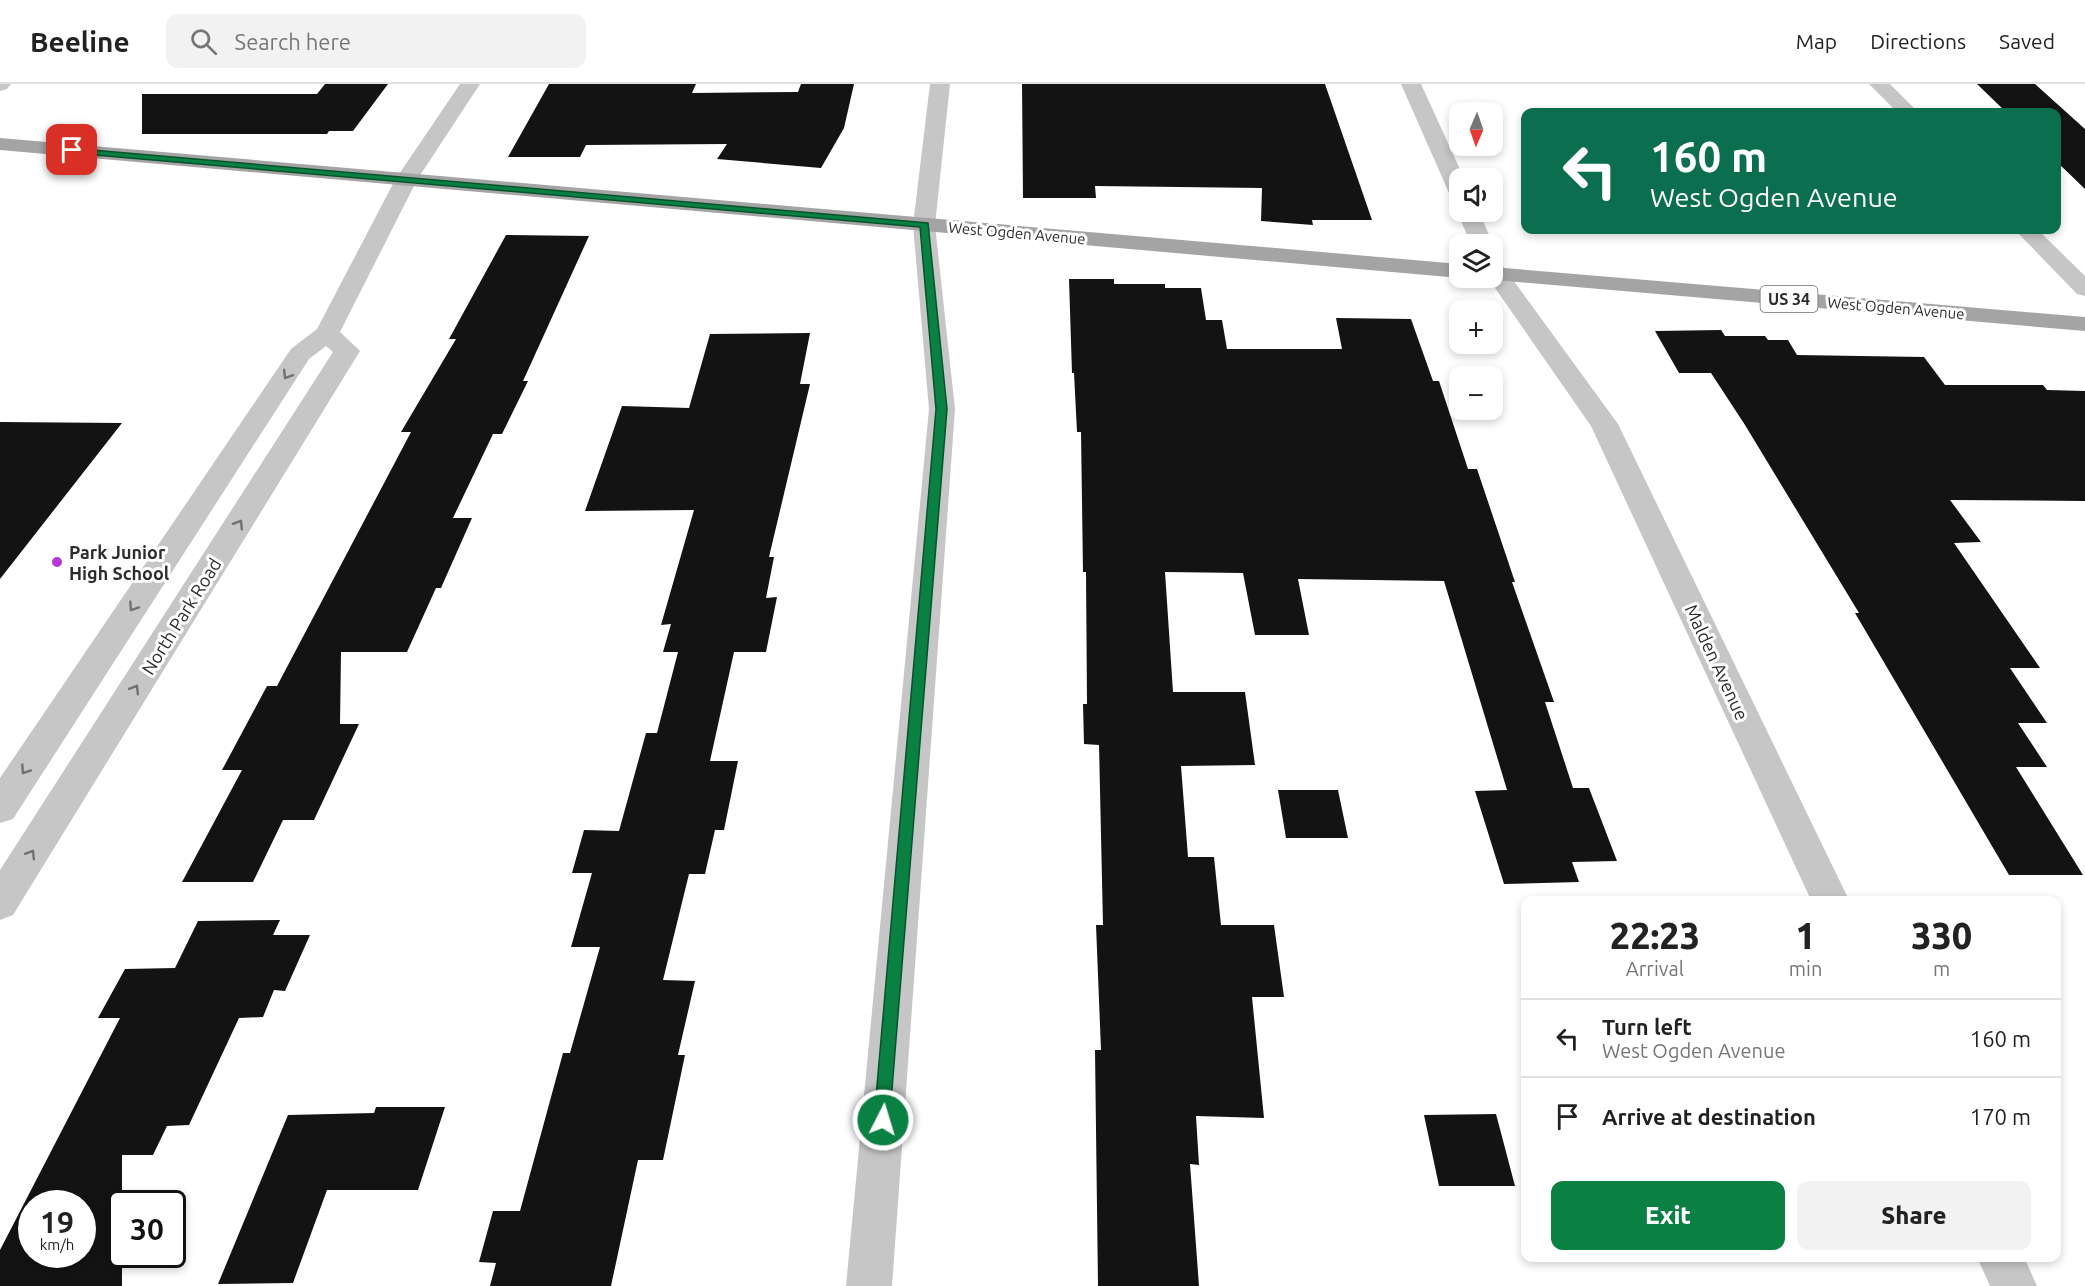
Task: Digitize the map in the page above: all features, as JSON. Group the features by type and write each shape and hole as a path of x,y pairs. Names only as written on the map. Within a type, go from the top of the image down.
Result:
{"main road":[{"name":"West Ogden Avenue","path":"0,144 1449,270"},
{"name":"West Ogden Avenue","path":"1503,273 2085,324"}],"street":[{"path":"0,808 300,354 327,333 406,180 470,84"},
{"path":"869,1286 942,409 924,225 940,84"},
{"path":"1411,84 1449,169"},
{"path":"1880,84 1904,108"},
{"path":"2030,234 2085,288"},
{"name":"Malden Avenue","path":"1503,284 1604,424 1828,896"},
{"name":"North Park Road","path":"0,903 347,351 327,333"},
{"path":"2002,1262 2014,1286"}],"building":[{"path":"325,84 388,84 353,131 329,131 327,134 142,134 142,94 317,94"},
{"path":"549,84 696,84 692,93 798,92 801,84 854,84 844,128 821,168 717,159 727,144 586,145 580,157 508,157"},
{"path":"1022,84 1325,84 1372,220 1312,220 1313,225 1261,221 1262,188 1095,186 1096,198 1023,198"},
{"path":"1977,84 2035,84 2085,129 2085,189 2061,166 2061,108 2002,108"},
{"path":"506,235 589,236 523,381 528,381 502,434 493,434 453,518 472,518 441,588 436,588 407,652 341,652 340,724 359,724 314,820 283,820 253,882 182,882 242,770 222,770 267,686 277,686 411,432 401,432 456,339 449,339"},
{"path":"1069,279 1114,279 1114,284 1165,284 1165,288 1201,288 1206,320 1222,320 1227,349 1342,349 1336,318 1411,319 1433,381 1439,381 1449,411 1449,420 1452,420 1468,469 1477,469 1515,582 1512,582 1554,702 1545,702 1573,788 1589,788 1617,861 1572,862 1579,882 1504,884 1475,791 1507,790 1444,581 1298,579 1309,635 1255,635 1243,573 1165,572 1173,692 1245,692 1255,765 1181,766 1188,857 1214,857 1221,925 1274,925 1284,997 1252,997 1264,1118 1196,1116 1199,1165 1190,1164 1199,1286 1098,1286 1095,1050 1101,1050 1096,925 1103,925 1099,745 1084,744 1083,704 1087,704 1086,572 1083,572 1081,432 1077,432 1074,373 1072,373"},
{"path":"1721,330 1725,336 1765,336 1768,340 1788,340 1797,355 1924,357 1945,385 2043,385 2047,390 2085,391 2085,501 1950,500 1981,542 1954,543 2040,668 2010,668 2047,723 2018,723 2047,767 2016,767 2083,875 2009,875 1855,613 1859,613 1745,425 1711,373 1679,373 1655,331"},
{"path":"810,333 800,384 810,384 769,557 774,557 766,598 777,597 766,652 734,652 710,761 738,761 724,830 715,830 705,874 689,874 663,980 695,981 678,1055 685,1055 663,1160 638,1160 611,1286 490,1286 496,1263 479,1262 493,1211 520,1211 563,1053 570,1053 600,947 571,947 592,873 572,873 584,830 619,831 646,733 657,733 678,652 663,652 671,624 661,625 694,510 585,511 622,406 689,408 710,334"},
{"name":"Park Junior High School","path":"0,422 122,423 0,579"},
{"path":"1278,790 1338,790 1348,838 1286,838"},
{"path":"280,920 273,935 310,935 285,991 274,990 263,1017 239,1018 189,1125 167,1126 153,1155 122,1155 122,1190 108,1190 108,1268 122,1268 122,1286 0,1286 0,1250 18,1215 18,1268 96,1268 96,1190 31,1190 120,1018 98,1018 125,969 175,968 198,921"},
{"path":"376,1107 445,1107 418,1190 327,1190 293,1283 218,1284 288,1115 374,1113"},
{"path":"1496,1114 1515,1186 1439,1186 1424,1115"}],"place":[{"name":"Park Junior High School","path":"57,562"}],"route":[{"path":"72,150 924,225 942,409 883,1120"}]}
